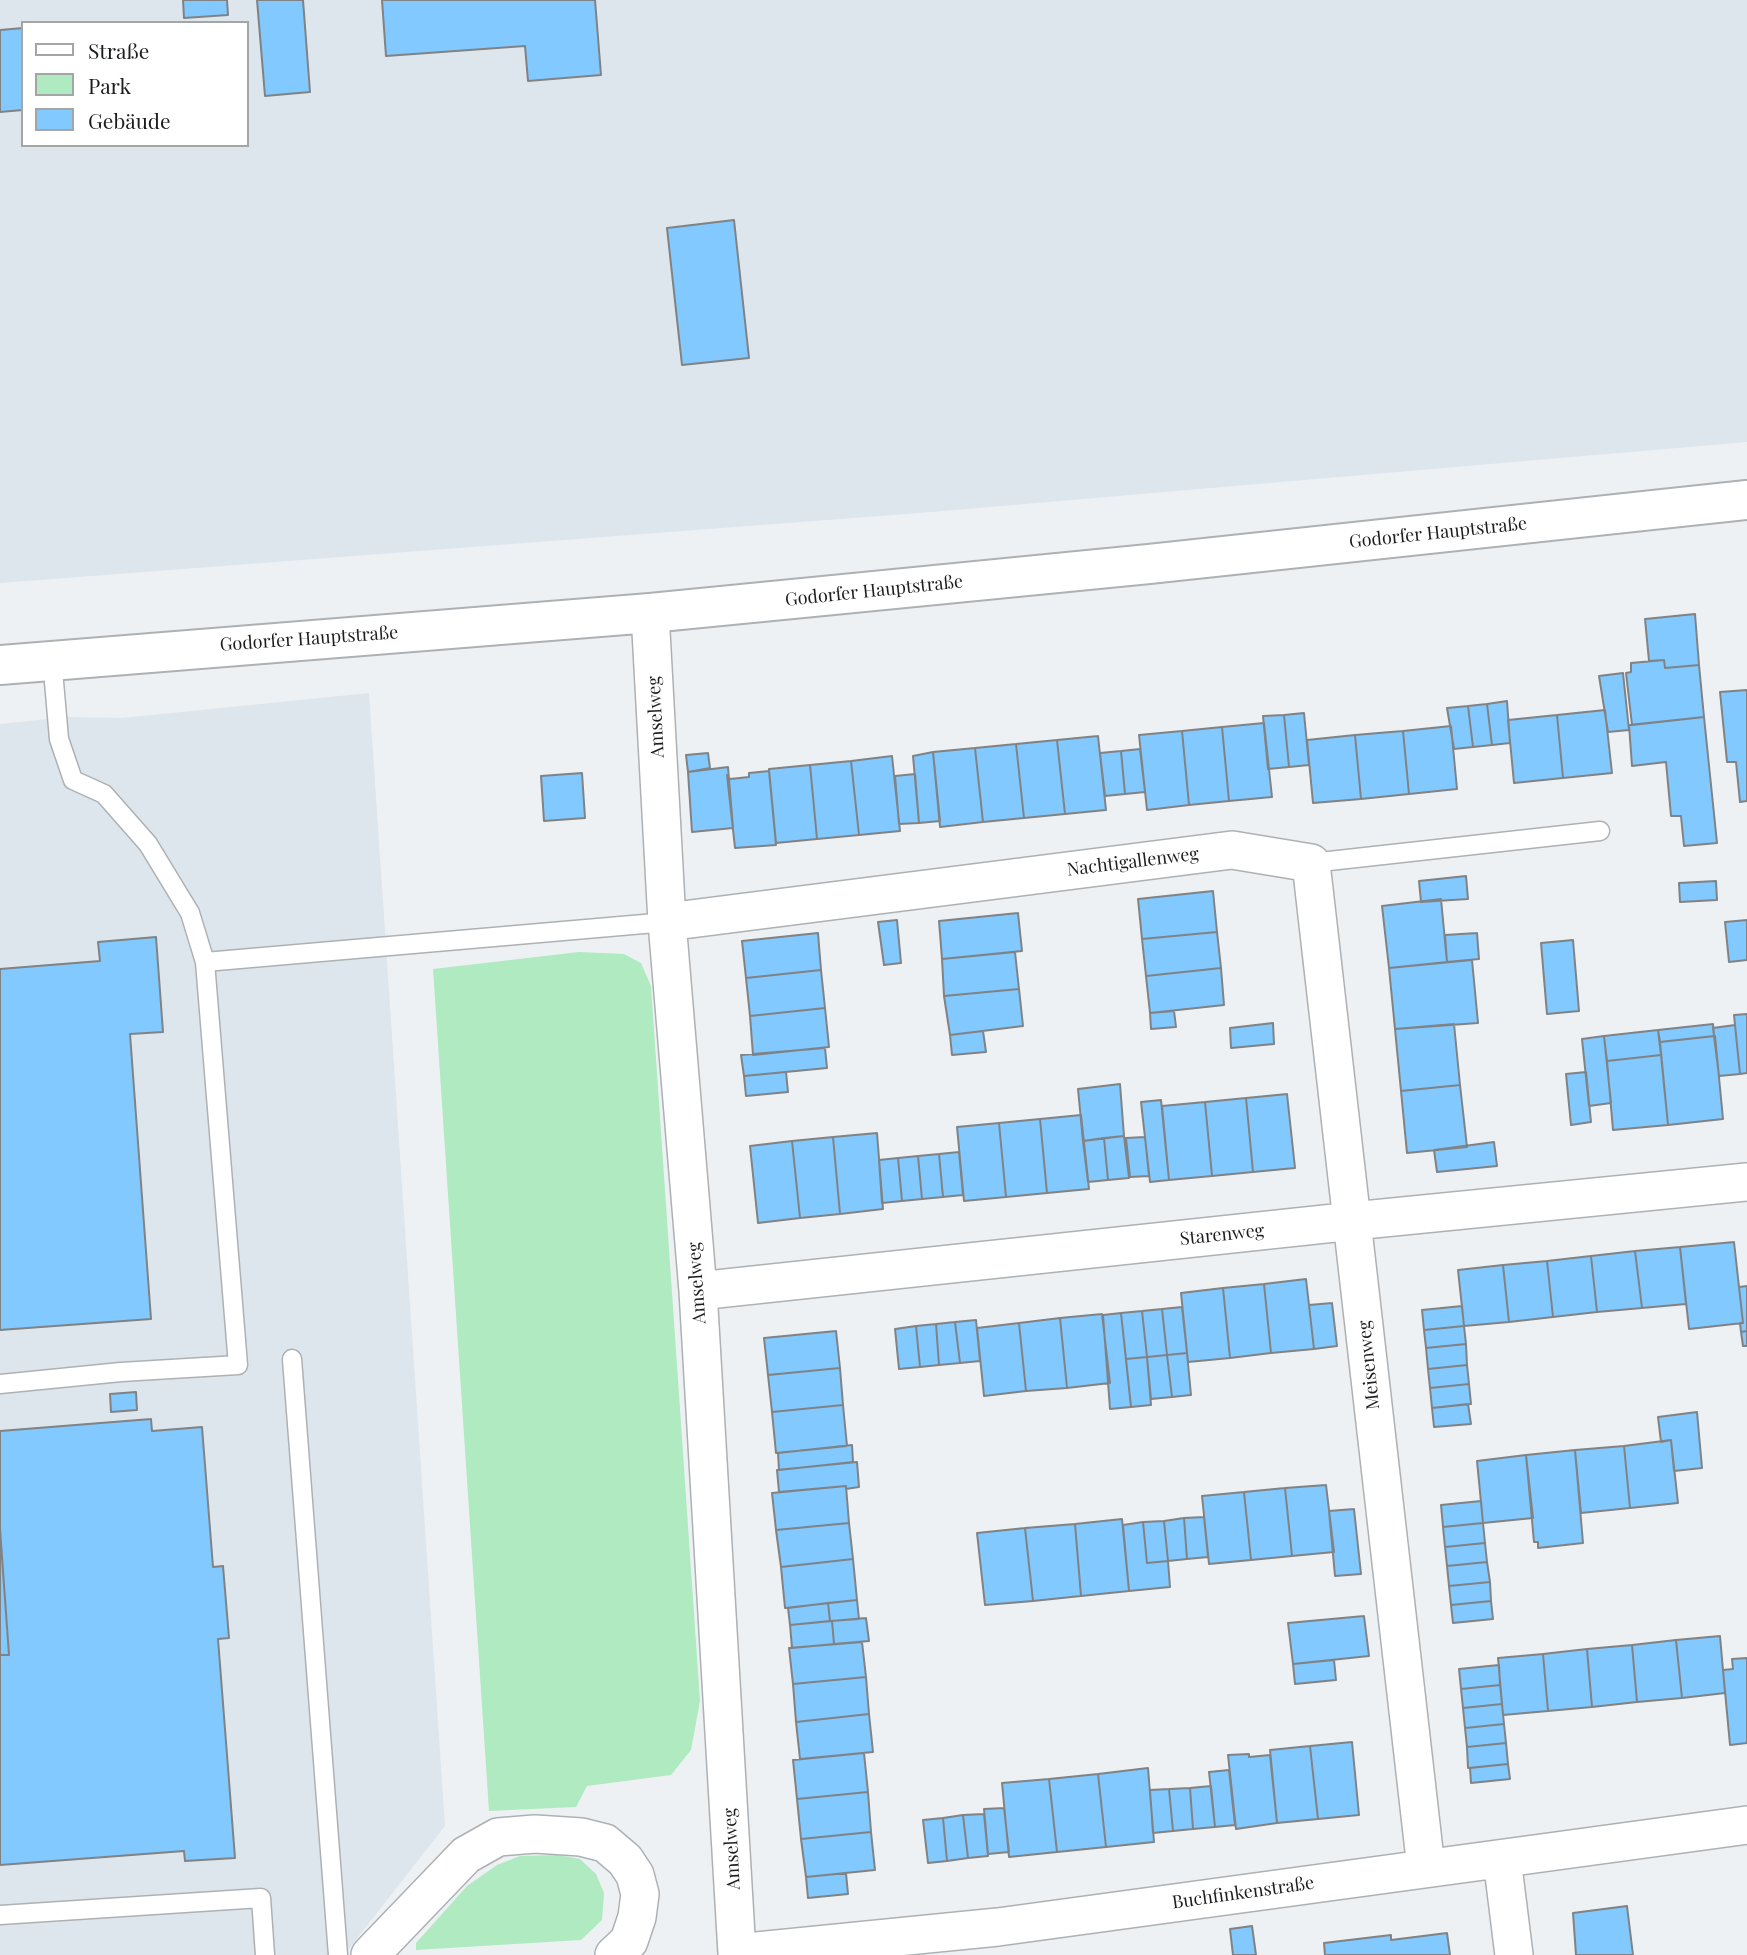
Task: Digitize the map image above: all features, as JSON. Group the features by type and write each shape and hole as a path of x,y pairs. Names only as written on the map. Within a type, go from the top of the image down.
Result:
{"main road":[{"name":"Godorfer Hauptstraße","path":"0,665 650,613 1163,563 1747,500"}],"street":[{"name":"Amselweg","path":"650,613 667,922 698,1291 737,1954"},
{"name":"Nachtigallenweg","path":"667,922 1232,850 1311,863"},
{"name":"Meisenweg","path":"1311,863 1426,1868"},
{"name":"Starenweg","path":"698,1291 1747,1182"},
{"name":"Buchfinkenstraße","path":"737,1954 1000,1941 1426,1868 1747,1825"},
{"path":"370,1955 466,1856 498,1837 535,1834 581,1837 605,1843 625,1860 635,1875 640,1894 637,1917 629,1941 614,1955"},
{"path":"1502,1859 1514,1955"}],"lane":[{"path":"0,1384 121,1372 238,1365 205,962 190,913 148,844 104,794 74,780 59,739 52,659"},
{"name":"Nachtigallenweg","path":"1311,863 1600,831"},
{"path":"205,962 667,922"},
{"path":"292,1359 338,1955"},
{"path":"0,1915 261,1898 265,1955"}],"shaded area":[{"path":"0,0 1747,0 1747,442 932,512 0,583"},
{"path":"369,693 445,1826 344,1955 0,1955 0,724 67,717 122,718"}],"green space":[{"path":"579,952 624,954 641,963 651,986 700,1701 691,1750 671,1775 587,1786 576,1807 489,1811 433,969"},
{"path":"558,1855 580,1859 596,1874 604,1893 602,1920 581,1940 416,1950 416,1943 467,1886 497,1865 520,1856"}],"building":[{"path":"183,0 227,0 228,15 184,18"},
{"path":"257,0 303,0 310,92 265,96"},
{"path":"382,0 595,0 601,75 528,81 525,46 386,56"},
{"path":"21,28 21,110 0,112 0,30"},
{"path":"734,220 749,358 682,365 667,228"},
{"path":"1695,614 1699,665 1665,668 1664,660 1649,661 1645,619"},
{"path":"1664,660 1665,668 1699,665 1704,717 1632,725 1626,673 1631,672 1631,663"},
{"path":"1623,673 1629,730 1608,732 1599,676"},
{"path":"1747,690 1747,801 1740,802 1736,762 1727,762 1720,692"},
{"path":"1507,701 1510,743 1492,745 1487,704"},
{"path":"1487,704 1492,745 1473,747 1468,706"},
{"path":"1468,706 1473,747 1454,749 1447,708"},
{"path":"1605,710 1612,773 1563,778 1557,715"},
{"path":"1304,713 1309,765 1289,767 1284,715"},
{"path":"1284,715 1289,767 1268,769 1263,716"},
{"path":"1557,715 1563,778 1514,783 1508,720"},
{"path":"1704,717 1717,843 1684,846 1681,816 1671,816 1666,762 1632,766 1629,725"},
{"path":"1264,723 1272,797 1229,801 1222,727"},
{"path":"1451,726 1457,789 1409,794 1403,731"},
{"path":"1222,727 1229,801 1189,805 1182,731"},
{"path":"1182,731 1189,805 1147,810 1139,735"},
{"path":"1403,731 1409,794 1361,799 1355,735"},
{"path":"1355,735 1361,799 1313,803 1307,740"},
{"path":"1098,736 1106,810 1065,814 1057,740"},
{"path":"1057,740 1065,814 1024,818 1016,744"},
{"path":"1016,744 1024,818 983,822 975,748"},
{"path":"975,748 983,822 940,827 933,752"},
{"path":"1140,749 1145,792 1125,794 1121,751"},
{"path":"1121,751 1125,794 1105,796 1100,753"},
{"path":"933,752 940,821 919,823 913,756"},
{"path":"708,753 710,768 688,772 686,755"},
{"path":"892,756 900,831 859,835 851,761"},
{"path":"851,761 859,835 817,839 810,765"},
{"path":"810,765 817,839 776,843 769,769"},
{"path":"728,767 733,828 692,832 688,772"},
{"path":"769,771 776,845 735,848 727,775 730,779"},
{"path":"582,773 585,818 544,821 541,776"},
{"path":"915,774 919,823 899,824 895,776"},
{"path":"1466,876 1468,899 1421,902 1419,881"},
{"path":"1716,881 1717,900 1680,902 1679,883"},
{"path":"1213,891 1217,932 1142,939 1138,899"},
{"path":"1441,899 1447,962 1389,968 1382,906"},
{"path":"1018,913 1022,951 942,959 939,921"},
{"path":"897,920 901,963 884,965 878,922"},
{"path":"1747,920 1747,960 1729,962 1725,922"},
{"path":"1217,932 1221,968 1146,976 1142,939"},
{"path":"818,933 821,970 746,978 742,941"},
{"path":"1477,933 1479,959 1447,962 1445,935"},
{"path":"156,937 163,1032 130,1034 151,1319 0,1330 0,969 100,961 98,942"},
{"path":"1573,940 1579,1011 1547,1014 1541,943"},
{"path":"1015,952 1019,989 944,996 942,959"},
{"path":"1472,960 1478,1023 1395,1029 1389,968"},
{"path":"1221,968 1224,1005 1150,1013 1146,976"},
{"path":"821,970 825,1008 750,1016 746,978"},
{"path":"1019,989 1023,1026 950,1035 944,996"},
{"path":"825,1008 829,1047 753,1055 750,1016"},
{"path":"1174,1011 1176,1027 1151,1029 1150,1013"},
{"path":"1747,1014 1747,1073 1740,1074 1734,1015"},
{"path":"1273,1023 1274,1044 1231,1048 1230,1028"},
{"path":"1454,1024 1460,1085 1401,1091 1395,1029"},
{"path":"1713,1024 1714,1036 1660,1042 1658,1030"},
{"path":"1735,1025 1740,1074 1719,1076 1713,1028"},
{"path":"1658,1030 1661,1055 1607,1061 1604,1036"},
{"path":"983,1031 986,1052 952,1055 950,1035"},
{"path":"1604,1036 1611,1103 1589,1106 1582,1039"},
{"path":"1715,1036 1723,1119 1668,1125 1660,1042"},
{"path":"825,1048 827,1068 744,1076 741,1055"},
{"path":"1661,1055 1668,1125 1613,1130 1607,1061"},
{"path":"786,1072 788,1092 746,1096 744,1076"},
{"path":"1586,1072 1591,1122 1571,1125 1566,1074"},
{"path":"1120,1084 1124,1136 1083,1141 1078,1089"},
{"path":"1460,1085 1467,1147 1407,1153 1401,1091"},
{"path":"1287,1094 1295,1168 1253,1172 1246,1098"},
{"path":"1246,1098 1253,1172 1212,1176 1205,1102"},
{"path":"1161,1100 1169,1180 1150,1182 1141,1102"},
{"path":"1205,1102 1212,1176 1169,1180 1162,1106"},
{"path":"1081,1115 1089,1189 1047,1193 1040,1119"},
{"path":"1040,1119 1047,1193 1006,1197 999,1123"},
{"path":"999,1123 1006,1197 964,1201 957,1127"},
{"path":"877,1133 883,1209 840,1214 833,1137"},
{"path":"1124,1136 1129,1178 1108,1180 1104,1138"},
{"path":"833,1137 840,1214 800,1218 792,1141"},
{"path":"1145,1137 1149,1176 1130,1177 1126,1138"},
{"path":"1104,1138 1108,1180 1088,1182 1083,1141"},
{"path":"792,1141 800,1218 758,1223 750,1146"},
{"path":"1494,1142 1497,1166 1437,1172 1434,1150"},
{"path":"959,1152 963,1195 943,1197 939,1154"},
{"path":"939,1154 943,1197 922,1199 918,1156"},
{"path":"918,1156 922,1199 902,1201 898,1158"},
{"path":"898,1158 902,1201 882,1203 879,1160"},
{"path":"1734,1242 1743,1323 1689,1329 1680,1247"},
{"path":"1680,1247 1686,1304 1642,1308 1635,1251"},
{"path":"1635,1251 1642,1308 1597,1312 1591,1256"},
{"path":"1591,1256 1597,1312 1553,1317 1547,1261"},
{"path":"1547,1261 1553,1317 1509,1322 1503,1265"},
{"path":"1503,1265 1509,1322 1464,1326 1458,1270"},
{"path":"1306,1279 1314,1349 1271,1353 1264,1284"},
{"path":"1264,1284 1271,1353 1230,1358 1223,1288"},
{"path":"1747,1286 1747,1331 1741,1332 1740,1323 1743,1323 1739,1287"},
{"path":"1223,1288 1230,1358 1188,1362 1181,1293"},
{"path":"1332,1303 1337,1346 1314,1349 1309,1305"},
{"path":"1462,1306 1464,1326 1424,1330 1422,1310"},
{"path":"1182,1307 1187,1353 1167,1355 1162,1309"},
{"path":"1162,1309 1167,1355 1147,1357 1142,1311"},
{"path":"1142,1311 1147,1357 1126,1359 1121,1313"},
{"path":"1121,1313 1131,1407 1110,1409 1103,1315"},
{"path":"1102,1314 1110,1383 1067,1388 1060,1318"},
{"path":"1060,1318 1067,1388 1026,1391 1019,1323"},
{"path":"976,1320 980,1361 960,1363 955,1322"},
{"path":"955,1322 960,1363 939,1365 936,1324"},
{"path":"1019,1323 1026,1391 984,1396 977,1328"},
{"path":"936,1324 939,1365 920,1367 916,1326"},
{"path":"916,1326 920,1367 899,1369 895,1329"},
{"path":"1464,1326 1466,1344 1426,1348 1424,1330"},
{"path":"836,1331 840,1368 768,1375 764,1338"},
{"path":"1747,1331 1747,1346 1743,1346 1741,1332"},
{"path":"1466,1344 1467,1365 1428,1369 1426,1348"},
{"path":"1187,1353 1191,1395 1172,1397 1167,1355"},
{"path":"1167,1355 1172,1397 1151,1399 1147,1357"},
{"path":"1147,1357 1151,1405 1131,1407 1126,1359"},
{"path":"1467,1365 1469,1384 1430,1388 1428,1369"},
{"path":"840,1368 843,1405 772,1412 768,1375"},
{"path":"1469,1384 1471,1404 1432,1408 1430,1388"},
{"path":"136,1392 137,1410 111,1412 110,1394"},
{"path":"1468,1404 1471,1424 1434,1427 1432,1408"},
{"path":"843,1405 847,1446 776,1453 772,1412"},
{"path":"1697,1412 1702,1468 1674,1471 1671,1440 1661,1442 1658,1417"},
{"path":"151,1419 152,1431 202,1427 213,1567 223,1566 229,1638 218,1639 235,1858 185,1861 184,1851 0,1865 0,1655 9,1655 0,1529 0,1431"},
{"path":"1671,1440 1678,1503 1630,1508 1624,1446"},
{"path":"852,1445 853,1462 779,1470 778,1453"},
{"path":"1624,1446 1630,1508 1581,1513 1575,1450"},
{"path":"1575,1450 1583,1543 1538,1548 1538,1542 1534,1542 1526,1455"},
{"path":"1526,1455 1533,1518 1483,1523 1477,1461"},
{"path":"857,1462 859,1487 779,1492 777,1470"},
{"path":"1326,1485 1334,1552 1292,1556 1285,1488"},
{"path":"846,1486 849,1523 776,1530 772,1493"},
{"path":"1285,1488 1292,1556 1251,1560 1244,1492"},
{"path":"1244,1492 1251,1560 1209,1564 1202,1496"},
{"path":"1481,1501 1483,1523 1443,1527 1441,1505"},
{"path":"1354,1509 1361,1574 1335,1576 1329,1511"},
{"path":"1204,1517 1208,1557 1187,1559 1184,1518"},
{"path":"1184,1518 1187,1559 1168,1561 1164,1521"},
{"path":"1122,1519 1129,1591 1081,1596 1075,1524"},
{"path":"1164,1521 1168,1561 1147,1563 1143,1522"},
{"path":"1143,1522 1147,1563 1168,1561 1170,1587 1129,1591 1123,1525"},
{"path":"849,1523 853,1559 781,1567 776,1530"},
{"path":"1483,1523 1485,1543 1445,1547 1443,1527"},
{"path":"1075,1524 1081,1596 1033,1601 1025,1528"},
{"path":"1025,1528 1033,1601 985,1605 977,1533"},
{"path":"0,1529 9,1655 0,1655"},
{"path":"1485,1543 1487,1562 1447,1566 1445,1547"},
{"path":"853,1559 857,1600 785,1608 781,1567"},
{"path":"1487,1562 1490,1582 1449,1586 1447,1566"},
{"path":"1490,1582 1491,1601 1451,1605 1449,1586"},
{"path":"857,1600 859,1619 830,1621 828,1603"},
{"path":"1491,1601 1493,1619 1453,1623 1451,1605"},
{"path":"828,1603 830,1621 790,1625 788,1608"},
{"path":"1364,1616 1369,1656 1293,1664 1288,1623"},
{"path":"866,1618 869,1641 834,1644 832,1621"},
{"path":"832,1621 834,1644 792,1648 790,1625"},
{"path":"1720,1636 1725,1693 1682,1698 1676,1640"},
{"path":"1676,1640 1682,1698 1637,1702 1632,1645"},
{"path":"862,1642 866,1677 793,1684 789,1648"},
{"path":"1632,1645 1637,1702 1592,1707 1587,1649"},
{"path":"1587,1649 1592,1707 1548,1711 1543,1654"},
{"path":"1543,1654 1548,1711 1503,1715 1498,1658"},
{"path":"1747,1658 1747,1743 1730,1745 1723,1670 1733,1669 1732,1659"},
{"path":"1334,1660 1336,1680 1295,1684 1293,1664"},
{"path":"1499,1665 1500,1685 1461,1689 1459,1669"},
{"path":"866,1677 869,1714 796,1722 793,1684"},
{"path":"1500,1685 1502,1704 1463,1708 1461,1689"},
{"path":"1502,1704 1504,1724 1465,1728 1463,1708"},
{"path":"869,1714 873,1752 800,1759 796,1722"},
{"path":"1504,1724 1506,1743 1467,1747 1465,1728"},
{"path":"1352,1742 1359,1815 1318,1819 1310,1746"},
{"path":"1506,1743 1508,1764 1468,1768 1467,1747"},
{"path":"1310,1746 1318,1819 1277,1823 1270,1750"},
{"path":"864,1753 868,1792 797,1799 793,1760"},
{"path":"1249,1754 1249,1757 1270,1755 1277,1823 1236,1829 1228,1755"},
{"path":"1508,1764 1510,1779 1471,1783 1470,1768"},
{"path":"1148,1768 1154,1842 1106,1847 1098,1774"},
{"path":"1229,1770 1235,1825 1215,1827 1209,1772"},
{"path":"1098,1774 1106,1847 1057,1852 1049,1779"},
{"path":"1049,1779 1057,1852 1009,1857 1002,1783"},
{"path":"1211,1786 1215,1827 1193,1829 1190,1788"},
{"path":"1190,1788 1193,1829 1173,1831 1169,1789"},
{"path":"1169,1789 1173,1831 1153,1833 1150,1790"},
{"path":"868,1792 871,1832 801,1839 797,1799"},
{"path":"1004,1808 1009,1852 988,1854 984,1809"},
{"path":"984,1814 988,1856 968,1858 963,1815"},
{"path":"963,1815 968,1858 947,1861 943,1818"},
{"path":"943,1818 947,1861 928,1863 923,1820"},
{"path":"871,1832 875,1870 806,1877 801,1839"},
{"path":"846,1873 848,1894 808,1898 806,1877"},
{"path":"1627,1906 1633,1955 1576,1955 1573,1913"},
{"path":"1252,1926 1256,1955 1233,1955 1230,1929"},
{"path":"1447,1933 1450,1955 1325,1955 1324,1943 1391,1935 1391,1940"}]}
